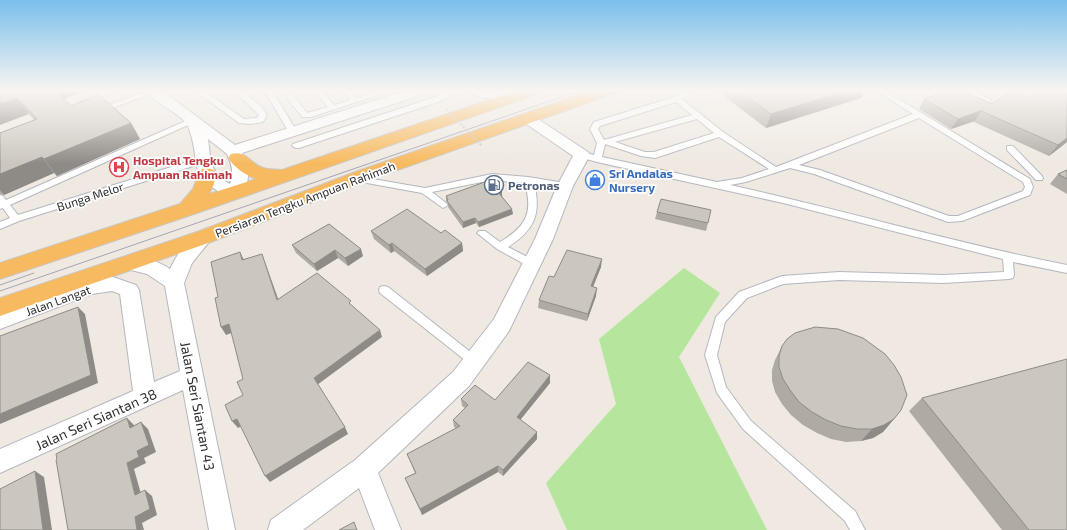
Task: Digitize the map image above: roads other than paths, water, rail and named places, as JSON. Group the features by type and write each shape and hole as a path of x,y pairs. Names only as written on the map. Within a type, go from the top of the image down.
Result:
{"highway":[{"name":"Persiaran Tengku Ampuan Rahimah","path":"0,271 463,115"},
{"name":"Persiaran Tengku Ampuan Rahimah","path":"0,306 199,239 365,175 537,115"},
{"path":"235,154 252,171 263,176 290,174"},
{"path":"187,209 200,195 206,182 205,167"},
{"path":"234,193 250,208 262,209 286,206"},
{"path":"199,239 220,225 226,218 231,210 234,193"}],"street":[{"path":"185,115 193,121 235,154 241,172 240,183 234,193 214,182 205,167 200,139 193,121"},
{"path":"235,154 342,115"},
{"path":"281,530 364,469 461,379 502,325 532,265 565,186 590,157 527,118"},
{"path":"130,263 148,266 161,271 174,283 182,262 199,239"},
{"name":"Jalan Seri Siantan 43","path":"174,283 222,530"},
{"name":"Jalan Langat","path":"0,321 90,287 113,284 128,290 145,397"},
{"name":"Jalan Seri Siantan 38","path":"0,461 192,376"},
{"path":"364,469 388,530"}],"lane":[{"path":"232,115 242,122 260,120 262,115"},
{"path":"283,115 293,132"},
{"path":"296,146 390,115"},
{"path":"626,115 597,124 594,129 604,143 644,154 655,155 720,134"},
{"path":"718,185 743,180 776,170 919,115 1027,181 1029,187 1027,193 959,219 948,219 817,172 790,165"},
{"path":"590,157 604,143 698,116 720,134 776,170"},
{"path":"16,219 2,203 193,121"},
{"path":"1010,148 1039,178"},
{"path":"590,157 782,200 1008,257 1067,269"},
{"name":"Bunga Melor","path":"0,226 16,219 205,167"},
{"path":"365,175 370,181 425,191 492,177 528,180 565,186"},
{"path":"500,247 516,237 525,229 532,216 532,191 528,180"},
{"path":"425,191 443,205"},
{"path":"482,233 500,247 532,265"},
{"path":"858,530 850,516 747,425 721,389 712,355 720,320 743,295 782,280 839,276 944,279 1009,275 1008,257"},
{"path":"384,290 474,361"}],"tram line":[{"path":"0,291 510,115"},
{"path":"0,285 34,273"}],"place":[{"name":"Hospital Tengku Ampuan Rahimah","path":"119,167"},
{"name":"Sri Andalas Nursery","path":"595,180"},
{"name":"Petronas","path":"494,185"}]}
